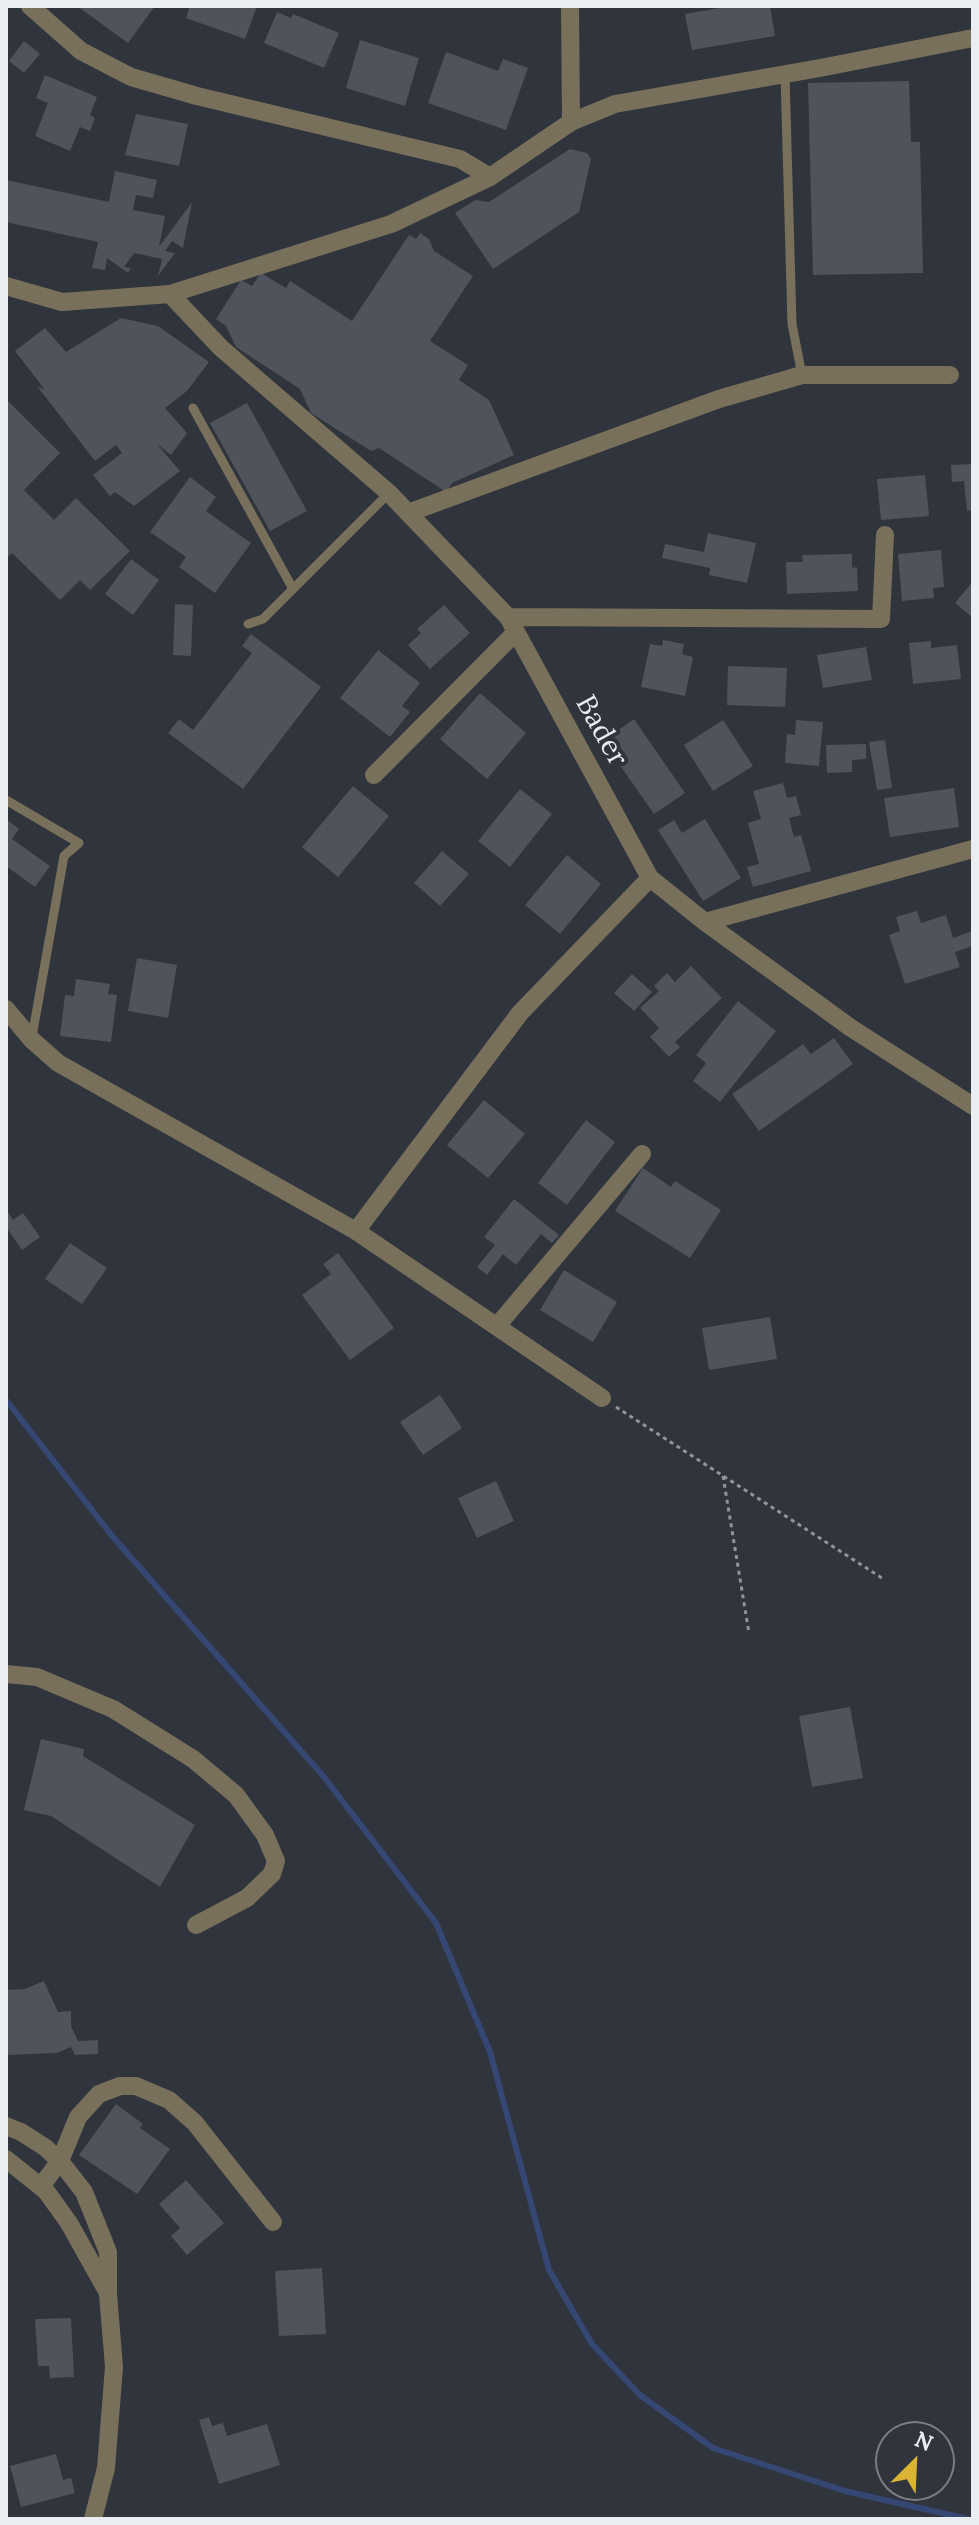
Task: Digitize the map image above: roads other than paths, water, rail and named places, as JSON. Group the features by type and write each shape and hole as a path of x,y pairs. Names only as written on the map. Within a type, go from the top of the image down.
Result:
{"street":[{"path":"30,6 81,51 131,77 197,96 460,159 490,177"},
{"path":"570,6 571,122"},
{"path":"9,292 62,302 170,294 391,224 490,177 571,122 615,104 973,38"},
{"name":"Bader","path":"170,294 221,348 389,493 512,624 650,878"},
{"path":"408,513 719,399 802,375 950,375"},
{"path":"374,775 512,624 881,619 885,535"},
{"path":"705,922 973,849"},
{"path":"356,1231 520,1013 650,878 851,1028 973,1106"},
{"path":"6,1009 32,1040 58,1063 356,1231 602,1398"},
{"path":"497,1326 642,1154"},
{"path":"6,1674 37,1677 113,1709 193,1759 236,1795 265,1835 276,1861 272,1874 247,1898 196,1925"},
{"path":"41,2186 60,2161 78,2117 99,2094 120,2086 136,2086 169,2100 195,2123 273,2222"},
{"path":"7,2125 46,2148 60,2161 84,2192 108,2252 114,2367 106,2468 93,2519"},
{"path":"6,2159 41,2186 69,2223 108,2294"}],"lane":[{"path":"785,75 792,324 802,375"},
{"path":"193,408 293,589"},
{"path":"248,624 263,619 389,493"},
{"path":"6,800 79,843 64,856 32,1040"}],"waterway":[{"path":"6,1400 113,1537 324,1777 436,1923 490,2052 549,2270 592,2344 640,2395 713,2448 845,2491 968,2519"}]}
